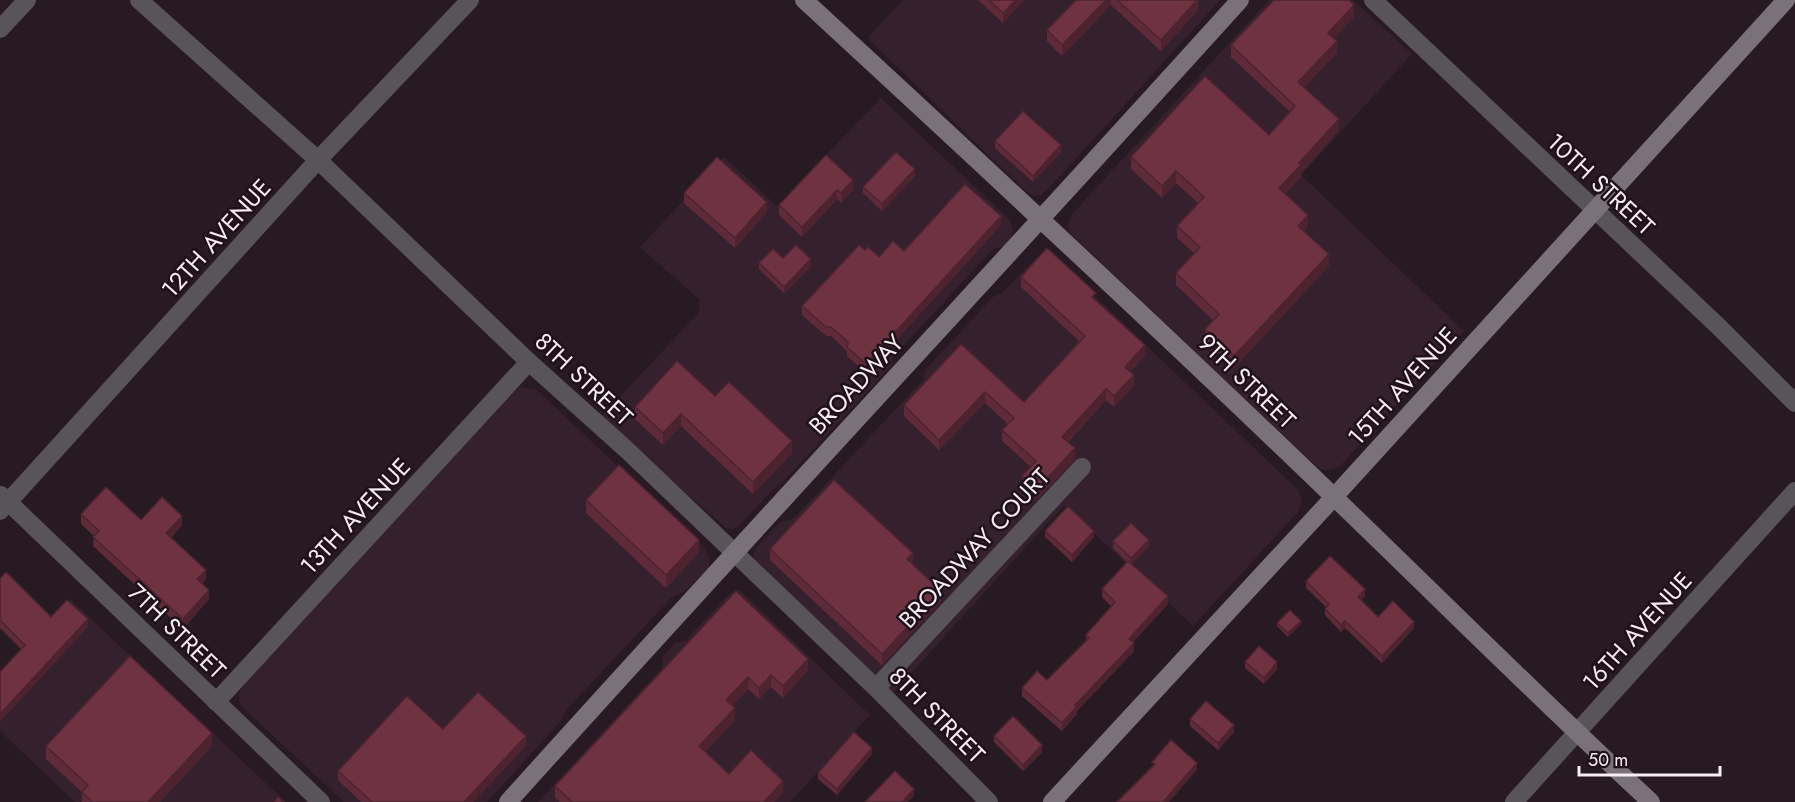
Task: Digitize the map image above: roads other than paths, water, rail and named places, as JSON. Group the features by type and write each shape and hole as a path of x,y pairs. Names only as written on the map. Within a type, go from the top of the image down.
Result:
{"street":[{"path":"0,29 27,0"},
{"name":"8TH STREET","path":"139,0 318,160 529,362 734,551 876,688 989,802"},
{"name":"12TH AVENUE","path":"3,502 318,160 470,0"},
{"name":"9TH STREET","path":"804,0 1042,219 1334,497 1577,734 1651,802"},
{"name":"BROADWAY","path":"508,802 734,551 1042,219 1240,0"},
{"name":"10TH STREET","path":"1373,0 1718,326 1795,403"},
{"name":"15TH AVENUE","path":"1052,802 1334,497 1785,0"},
{"name":"13TH AVENUE","path":"216,702 529,362"},
{"name":"BROADWAY COURT","path":"876,688 1082,467"},
{"name":"16TH AVENUE","path":"1514,802 1795,491"},
{"name":"7TH STREET","path":"3,502 321,802"}]}
